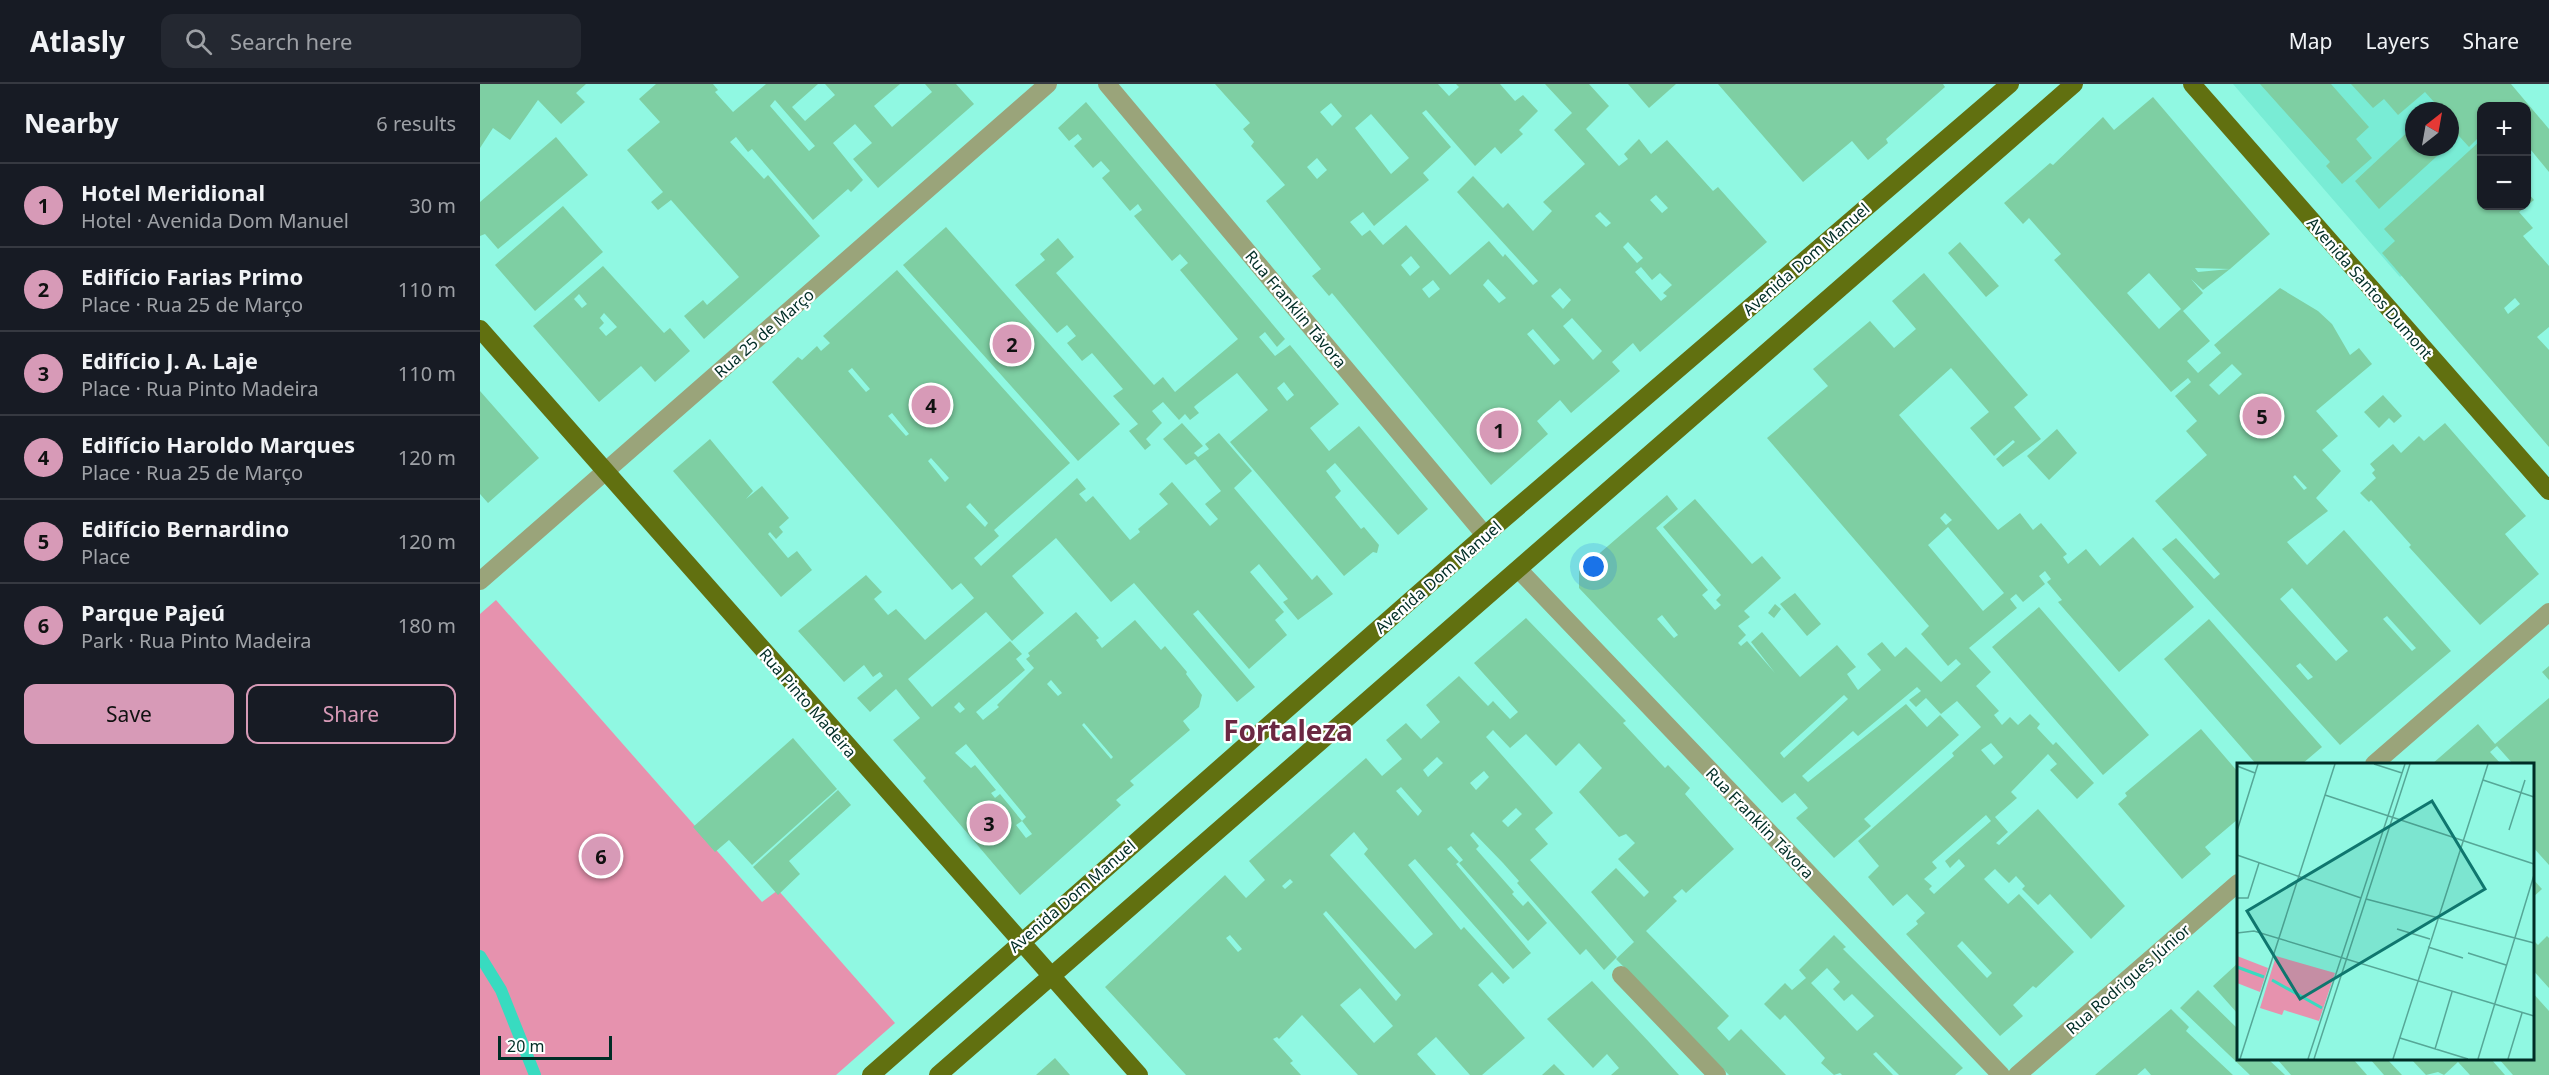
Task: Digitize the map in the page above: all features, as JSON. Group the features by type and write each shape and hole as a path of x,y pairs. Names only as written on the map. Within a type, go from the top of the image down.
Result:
{"main road":[{"name":"Avenida Dom Manuel","path":"871,1075 1485,535 2010,84"},
{"path":"938,1075 2074,84"},
{"name":"Avenida Santos Dumont","path":"2192,84 2549,491"},
{"name":"Rua Pinto Madeira","path":"480,329 1139,1075"}],"street":[{"name":"Rua 25 de Março","path":"480,581 1048,84"},
{"name":"Rua Franklin Távora","path":"1107,84 1485,535"},
{"name":"Rua Franklin Távora","path":"1519,570 2001,1075"},
{"path":"2376,763 2549,612"},
{"name":"Rua Rodrigues Júnior","path":"2017,1075 2237,884"},
{"path":"1621,975 1717,1075"}],"shaded area":[{"path":"2233,84 2448,84 2477,117 2477,210 2400,277"},
{"path":"496,600 762,902 778,890 895,1023 836,1075 480,1075 480,614"}],"building":[{"path":"480,84 586,84 576,93 585,102 561,124 538,100 510,140 493,128 480,148"},
{"path":"656,84 713,84 718,90 715,92 733,112 766,84 818,84 792,107 805,121 835,95 825,84 900,84 874,106 892,127 932,92 925,84 956,84 974,104 878,188 853,159 872,143 855,124 833,143 863,180 851,192 848,189 813,220 752,149 748,152 736,137 730,142 764,179 768,175 820,236 704,339 684,316 703,300 707,305 739,277 671,200 658,210 651,202 663,192 627,150 660,122 639,99","holes":["775,100 815,146 809,151 770,106"]},
{"path":"1215,84 1438,84 1449,96 1459,87 1456,84 1500,84 1515,101 1523,95 1538,111 1519,130 1523,134 1501,154 1495,147 1475,166 1426,110 1422,113 1451,147 1423,173 1429,180 1374,226 1363,212 1350,222 1362,236 1370,230 1383,245 1406,225 1450,275 1489,241 1503,257 1505,254 1533,285 1538,281 1457,192 1473,176 1503,208 1508,203 1533,231 1552,211 1543,202 1585,164 1554,130 1572,113 1545,84 1589,84 1609,106 1586,129 1619,166 1628,159 1624,154 1639,139 1651,154 1667,140 1713,191 1718,187 1767,242 1640,352 1633,343 1612,362 1620,371 1571,413 1560,400 1537,421 1548,434 1491,485 1332,293 1329,296 1312,276 1321,269 1266,201 1285,185 1251,146 1254,142 1243,129 1250,123","holes":["1331,103 1342,116 1332,126 1320,112","1371,114 1409,158 1391,174 1355,128","1317,158 1327,170 1317,179 1307,167","1656,195 1668,208 1662,213 1650,200","1600,212 1611,223 1606,227 1595,216","1628,242 1643,258 1637,263 1623,247","1411,256 1420,267 1410,276 1401,265","1641,267 1652,280 1660,273 1672,285 1663,293 1667,296 1661,301 1635,272","1488,279 1506,298 1499,303 1483,285","1433,280 1440,289 1429,298 1422,289","1560,288 1571,300 1563,309 1551,296","1572,318 1602,351 1593,360 1563,326","1533,329 1560,360 1554,365 1527,334"]},
{"path":"1628,84 1676,84 1649,108"},
{"path":"1718,84 1943,84 1945,87 1886,139 1888,143 1868,160 1852,141 1803,182"},
{"path":"2260,84 2331,84 2369,127 2356,139 2372,158 2342,184 2326,166 2330,162"},
{"path":"2351,84 2511,84 2526,102 2477,102 2477,139 2469,147 2459,136 2459,102 2434,102 2425,92 2413,102 2405,102 2405,109 2398,115 2384,99 2373,108"},
{"path":"2153,97 2270,234 2230,269 2203,290 2191,279 2203,293 2183,311 2210,341 2187,361 2198,373 2221,353 2214,345 2280,288 2318,311 2332,324 2350,355 2359,348 2372,364 2316,411 2338,436 2322,450 2341,471 2316,498 2328,511 2287,542 2307,565 2344,530 2451,651 2340,745 2162,549 2176,538 2214,579 2220,574 2155,501 2207,455 2186,431 2197,421 2175,396 2191,382 2188,378 2171,392 2054,260 2061,254 2029,218 2023,224 2004,203 2050,163 2053,165 2103,117 2114,130","holes":["2195,268 2230,269 2198,272","2149,273 2181,309 2159,329 2127,293","2232,364 2242,374 2219,395 2209,385","2295,475 2307,488 2304,490 2293,477","2292,588 2348,651 2336,661 2280,599","2387,616 2416,648 2412,651 2383,619","2300,663 2313,677 2308,680 2296,666"]},
{"path":"1086,102 1285,339 1277,347 1265,332 1259,337 1275,356 1290,345 1339,404 1310,428 1329,451 1359,426 1428,509 1398,535 1335,463 1326,471 1341,491 1335,497 1361,529 1364,527 1379,545 1377,553 1373,552 1344,576 1230,442 1268,410 1237,373 1194,407 1199,413 1190,420 1185,414 1179,420 1163,402 1152,411 1162,423 1146,439 1151,445 1145,450 1129,431 1138,424 1113,396 1123,389 1092,353 1082,361 1067,343 1076,336 1067,325 1057,333 1015,285 1045,260 1040,254 1058,238 1074,257 1056,273 1154,385 1163,377 1175,392 1238,339 1180,270 1188,263 1180,254 1172,261 1134,216 1142,210 1138,204 1130,211 1102,178 1110,171 1101,161 1093,168 1074,146 1082,139 1078,134 1069,141 1058,128","holes":["1284,382 1294,395 1287,401 1277,388"]},
{"path":"2531,108 2549,129 2549,172 2531,150"},
{"path":"2405,134 2405,156 2437,156 2379,209 2355,181"},
{"path":"556,137 588,175 498,249 485,234 480,236 480,202"},
{"path":"2477,144 2477,210 2522,210 2519,212 2533,228 2523,236 2549,266 2549,327 2537,337 2549,350 2549,447 2382,253 2395,241 2384,229","holes":["2515,298 2520,304 2508,314 2504,308"]},
{"path":"563,206 603,252 535,311 495,265"},
{"path":"946,227 1120,424 1078,461 903,265"},
{"path":"1960,242 1999,286 1986,297 1948,253"},
{"path":"603,266 664,333 670,328 690,351 655,382 641,366 599,402 533,326","holes":["579,294 587,304 582,308 574,299","604,313 617,327 606,336 599,328 604,323 600,318"]},
{"path":"897,270 1070,463 994,530 999,536 974,558 981,566 1077,478 1086,489 1079,494 1086,502 1093,496 1130,540 1140,532 1138,529 1168,504 1159,494 1172,482 1210,526 1218,519 1205,504 1221,491 1195,459 1186,465 1163,439 1182,423 1203,446 1194,453 1198,457 1209,449 1205,444 1219,433 1252,471 1234,488 1312,580 1317,575 1333,594 1298,620 1283,602 1288,599 1259,564 1250,572 1284,612 1275,620 1287,635 1249,669 1198,610 1193,614 1255,687 1237,702 1134,583 1111,602 1056,538 1012,576 1044,613 1012,641 986,612 908,679 932,707 1010,641 1022,654 1016,659 1025,670 976,712 983,720 999,707 997,705 1034,668 1026,659 1030,656 1028,653 1076,612 1099,638 1096,640 1102,648 1135,620 1161,650 1165,646 1187,672 1186,674 1202,695 1199,707 1183,721 1190,730 1130,781 1134,785 1116,800 1121,805 1020,895 923,781 926,778 893,740 920,718 896,689 870,712 857,698 883,676 880,672 873,677 864,665 844,682 798,631 866,575 882,592 874,599 888,615 896,609 925,640 974,598 961,583 952,590 772,382 798,357 802,360 817,346 821,351 830,343 823,336","holes":["852,368 870,389 866,392 848,371","892,413 909,434 906,436 888,416","931,458 949,478 945,482 928,461","970,503 988,523 985,527 966,507","1051,680 1062,693 1058,696 1047,684","959,702 965,709 960,713 954,707","1084,723 1113,757 1111,759 1082,725","966,744 1026,817 1022,821 1000,794 995,798 991,793 996,790 975,765 971,768 955,753","1022,821 1032,834 1026,838 1016,825"]},
{"path":"1924,273 2028,395 2014,407 2041,439 2003,467 1996,459 2015,442 2013,440 1994,456 1970,428 1989,412 1951,368 1899,415 1998,530 2020,513 2033,530 2041,523 2067,554 2063,557 2068,564 2086,549 2100,566 2133,537 2194,607 2119,672 2058,602 2062,600 2047,582 2051,579 2045,571 2039,576 2045,584 2023,602 2016,594 2010,599 2017,608 1969,648 1991,672 1976,686 1999,711 1994,715 2002,725 2010,717 2018,725 2030,714 2040,724 2037,728 2053,745 2056,742 2094,783 2077,799 2050,770 2057,764 2048,754 2011,792 2017,798 1995,817 2008,832 1996,843 1999,845 2038,809 2125,906 2091,939 2050,894 2038,905 2022,889 2025,886 2016,876 2009,883 1995,869 1984,879 2008,904 2019,894 2074,952 2036,988 2033,986 2013,1005 2023,1016 2000,1036 1906,934 1918,924 1916,921 1925,913 1907,894 1893,906 1868,877 1879,866 1858,841 1954,756 1952,753 1981,727 1957,701 1941,714 1926,698 1916,707 1909,700 1921,691 1917,687 1858,736 1853,731 1802,776 1808,782 1906,704 1927,727 1940,715 1959,735 1864,819 1871,826 1834,858 1796,818 1808,808 1795,793 1782,803 1579,588 1579,571 1667,495 1678,509 1656,528 1708,590 1702,595 1715,610 1721,605 1716,600 1721,595 1663,527 1695,499 1752,564 1762,556 1781,578 1744,611 1750,617 1738,626 1746,635 1738,643 1741,646 1747,641 1775,673 1751,642 1762,632 1800,677 1837,645 1856,667 1847,674 1858,690 1881,670 1867,654 1882,642 1895,657 1906,647 1941,682 1961,664 1956,659 1948,666 1921,634 1929,626 1767,438 1828,386 1813,369 1870,321 1894,348 1916,329 1892,301","holes":["1945,513 1952,520 1946,525 1940,518","1948,527 2004,593 1983,611 1928,545","1662,615 1678,635 1674,638 1657,619","1844,695 1848,699 1784,758 1780,753","1991,743 2003,757 1994,765 1981,750","1986,815 1991,821 1945,861 1950,868 1959,859 1965,866 1934,894 1929,889 1932,886 1924,879 1937,868 1932,862","1962,941 1992,973 1987,978 1957,946"]},
{"path":"480,391 539,458 488,503 480,494"},
{"path":"2383,395 2402,416 2394,423 2389,418 2379,428 2364,412"},
{"path":"2445,423 2526,516 2505,534 2539,574 2480,625 2409,547 2411,545 2371,500 2369,502 2360,493 2376,478 2372,473 2375,470 2370,464 2393,444 2401,453 2419,436 2424,441"},
{"path":"2057,429 2077,453 2049,480 2027,456"},
{"path":"710,439 753,491 746,499 762,486 789,518 779,527 783,532 776,539 770,532 768,534 788,558 797,551 812,570 781,597 673,471"},
{"path":"1795,593 1821,624 1807,636 1780,604"},
{"path":"1775,604 1781,609 1774,618 1768,613"},
{"path":"2039,607 2149,735 2103,775 1992,647"},
{"path":"1526,618 1626,721 1623,723 1665,768 1668,765 1690,788 1685,794 1734,849 1686,893 1682,889 1673,897 1677,901 1646,931 1729,1016 1717,1028 1729,1041 1741,1029 1786,1075 1729,1075 1616,959 1634,942 1591,892 1616,868 1644,897 1649,892 1618,859 1635,843 1626,834 1619,837 1579,792 1602,768 1579,743 1556,766 1526,734 1510,748 1493,730 1486,737 1553,813 1535,829 1548,844 1530,860 1617,957 1604,970 1586,949 1580,955 1517,883 1519,881 1473,832 1470,835 1479,846 1476,849 1514,892 1512,894 1523,906 1528,901 1547,923 1528,941 1459,863 1463,860 1451,846 1447,849 1459,862 1456,864 1531,953 1513,969 1415,859 1408,865 1461,930 1464,927 1510,978 1503,984 1492,972 1478,985 1525,1038 1482,1075 1470,1075 1436,1037 1417,1054 1436,1075 1358,1075 1302,1015 1279,1039 1277,1037 1273,1039 1293,1061 1290,1063 1301,1075 1186,1075 1105,987 1225,875 1246,898 1265,880 1249,861 1366,758 1382,776 1402,759 1386,740 1406,723 1421,739 1440,722 1426,705 1459,676 1488,706 1493,701 1510,719 1518,712 1474,663","holes":["1437,757 1443,763 1428,777 1423,770","1484,771 1489,777 1476,790 1470,783","1401,787 1422,811 1418,816 1396,791","1516,808 1522,814 1508,827 1502,821","1354,832 1368,849 1364,854 1433,934 1415,949 1330,855","1290,879 1293,882 1285,889 1282,886","1326,911 1401,995 1396,1001 1323,914","1230,935 1242,949 1238,952 1226,938","1360,988 1393,1026 1374,1043 1340,1005"]},
{"path":"2209,619 2322,747 2303,763 2255,763 2164,659"},
{"path":"2549,666 2549,680 2542,672"},
{"path":"2549,698 2549,865 2534,848 2534,763 2512,763 2497,746 2490,752 2500,763 2433,763 2478,724 2495,744"},
{"path":"2201,729 2237,771 2237,820 2205,847 2211,854 2182,879 2118,804 2127,796 2125,793"},
{"path":"793,738 837,789 752,865 729,840 715,852 693,827"},
{"path":"838,790 851,805 789,861 800,874 778,895 753,867"},
{"path":"2534,880 2542,889 2534,896"},
{"path":"1834,935 1846,947 1843,949 1963,1068 1955,1075 1899,1075 1876,1052 1873,1054 1893,1075 1842,1075 1840,1073 1834,1075 1821,1063 1825,1058 1785,1015 1780,1020 1764,1004 1785,983 1792,990 1806,978 1799,970","holes":["1827,968 1840,982 1833,989 1844,1001 1852,994 1874,1016 1857,1031 1811,983"]},
{"path":"2547,936 2549,938 2549,988 2534,971 2534,941 2538,945"},
{"path":"2237,964 2237,1013 2213,986"},
{"path":"1592,981 1679,1075 1611,1075 1619,1068 1607,1054 1593,1068 1547,1019"},
{"path":"2198,990 2237,1028 2237,1060 2269,1060 2285,1075 2250,1075 2180,1008"},
{"path":"2534,994 2549,1011 2549,1075 2513,1075 2500,1060 2534,1060"},
{"path":"2171,1009 2189,1027 2186,1031 2233,1075 2151,1075 2145,1068 2137,1075 2095,1075"},
{"path":"1055,1058 1070,1075 1036,1075"},
{"path":"2278,1060 2354,1060 2367,1075 2291,1075"},
{"path":"2371,1060 2388,1060 2402,1075 2384,1075"},
{"path":"2412,1060 2492,1060 2505,1075 2470,1075 2458,1062 2444,1075 2438,1072 2426,1075"},
{"path":"1554,1064 1565,1075 1542,1075"}],"waterway":[{"path":"480,956 501,990 535,1075"}],"place":[{"name":"Edifício Farias Primo","path":"1012,344"},
{"name":"Edifício Haroldo Marques","path":"931,405"},
{"name":"Edifício Bernardino","path":"2262,416"},
{"name":"Hotel Meridional","path":"1499,430"},
{"name":"Edifício J. A. Laje","path":"989,823"},
{"name":"Parque Pajeú","path":"601,856"}],"district":[{"name":"Fortaleza","path":"1288,730"}]}
